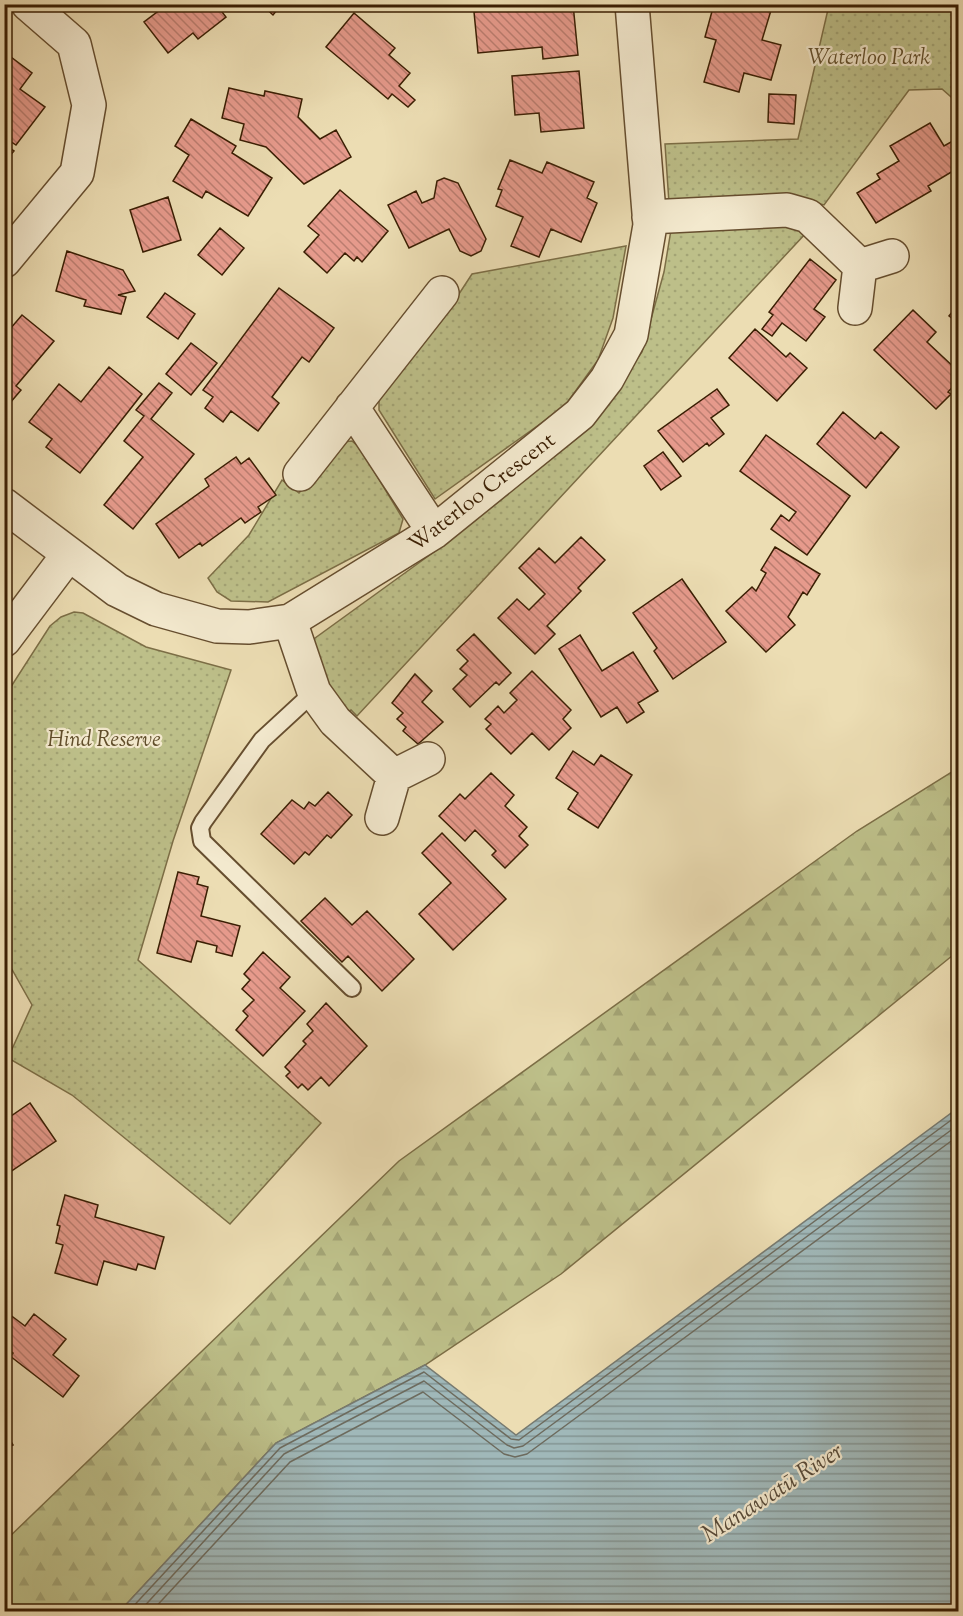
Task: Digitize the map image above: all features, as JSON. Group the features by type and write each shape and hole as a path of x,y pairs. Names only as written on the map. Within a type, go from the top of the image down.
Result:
{"street":[{"path":"4,261 77,173 89,105 74,44 28,4"},
{"name":"Waterloo Crescent","path":"4,505 117,590 156,609 217,626 249,627 290,621 434,532 580,414 607,379 631,334 649,217 632,4"},
{"path":"649,217 786,210 808,216 861,266"},
{"path":"861,266 892,256"},
{"path":"855,308 861,266"},
{"path":"300,474 442,293"},
{"path":"352,407 434,532"},
{"path":"4,640 68,555"},
{"path":"290,621 314,692 335,721 394,776"},
{"path":"382,818 394,776 428,759"}],"lane":[{"path":"314,692 262,740 203,822 200,835 202,841 352,988"}],"green space":[{"name":"Waterloo Park","path":"829,5 958,5 958,103 942,89 909,90 824,205 794,197 669,203 665,144 798,139"},
{"path":"785,217 806,233 357,716 351,710 347,716 334,700 311,641 438,549 588,429 642,352 664,272 672,224"},
{"path":"626,246 613,318 598,360 564,407 435,499 379,410 379,398 457,297 472,274"},
{"path":"352,441 360,448 403,519 399,533 268,602 231,601 217,592 208,578 249,535 282,480 299,493 342,442"},
{"name":"Hind Reserve","path":"74,612 83,613 146,647 231,670 173,841 138,960 321,1123 230,1224 72,1095 8,1058 32,1005 5,957 5,696 50,626 61,617"},
{"path":"958,768 958,951 561,1274 425,1365 276,1443 120,1611 5,1612 5,1541 399,1161 857,831"}],"water":[{"name":"Manawatū River","path":"958,1108 958,1599 944,1611 120,1611 276,1443 425,1365 516,1435"}],"building":[{"path":"158,4 216,4 226,17 198,39 193,33 168,53 144,22 161,9"},
{"path":"261,4 282,4 273,15"},
{"path":"539,4 573,4 578,55 543,59 542,47 478,53 474,12"},
{"path":"714,4 762,4 772,7 762,40 781,45 771,80 744,73 739,92 704,82 716,40 705,37"},
{"path":"354,13 395,48 389,55 410,73 399,86 415,100 408,107 392,94 388,99 326,47"},
{"path":"11,57 32,73 20,89 45,107 16,145 4,137 4,65"},
{"path":"579,71 584,128 541,132 539,113 515,115 512,76"},
{"path":"229,88 264,96 265,91 302,99 298,117 320,139 336,130 351,157 304,184 266,147 240,140 244,124 222,118"},
{"path":"769,94 796,95 794,124 768,122"},
{"path":"191,119 236,146 232,153 272,178 248,216 206,191 202,198 173,181 189,155 175,146"},
{"path":"930,123 944,146 958,138 958,168 928,186 931,191 876,223 857,193 880,179 877,174 899,161 890,146"},
{"path":"4,144 14,151 4,163"},
{"path":"510,160 542,173 547,162 594,182 587,198 597,203 581,242 551,229 539,257 511,246 523,217 496,206 502,190 498,189"},
{"path":"444,178 458,183 486,239 481,251 471,256 460,251 449,229 409,248 388,205 416,191 422,203 434,198 437,181"},
{"path":"340,190 388,231 362,262 357,257 354,261 345,253 327,273 304,252 319,235 308,226"},
{"path":"168,197 181,240 143,252 130,210"},
{"path":"220,228 244,248 222,275 198,255"},
{"path":"67,251 123,270 135,291 118,295 126,297 121,314 84,306 86,300 56,291"},
{"path":"810,259 836,280 814,309 825,317 806,341 782,323 772,336 762,329 773,315 769,312"},
{"path":"279,288 334,328 309,362 302,357 272,397 279,403 258,431 231,411 223,422 205,408 213,397 203,390"},
{"path":"165,293 195,314 178,339 147,317"},
{"path":"958,305 958,323 949,316"},
{"path":"913,310 936,332 927,342 958,371 958,381 948,392 951,394 936,409 874,350"},
{"path":"22,315 54,341 16,386 21,390 4,410 4,336"},
{"path":"755,329 786,357 790,353 807,368 777,401 729,358"},
{"path":"191,343 217,363 191,395 166,374"},
{"path":"109,367 142,394 80,473 46,447 52,439 29,422 59,384 81,402"},
{"path":"159,383 172,393 151,419 194,454 133,529 104,505 143,457 124,441 144,416 136,410"},
{"path":"717,389 729,405 711,418 724,434 709,446 707,443 683,462 658,431"},
{"path":"843,412 875,439 881,432 899,447 866,488 817,444"},
{"path":"766,435 850,496 807,555 771,529 781,515 789,521 796,512 740,471"},
{"path":"663,452 681,476 661,490 644,466"},
{"path":"236,457 241,464 249,458 276,495 258,507 261,512 245,523 241,518 202,546 200,543 179,558 156,524 209,486 205,479"},
{"path":"581,537 605,560 578,588 581,591 547,626 555,634 535,654 498,618 517,599 529,610 545,594 519,568 539,548 555,563"},
{"path":"775,547 820,574 807,595 803,592 788,617 795,625 766,652 726,611 752,587 756,591 766,573 761,570"},
{"path":"682,579 726,642 673,679 654,651 657,648 633,613"},
{"path":"474,634 511,673 499,685 496,682 470,707 453,689 467,675 460,669 468,661 457,650"},
{"path":"580,635 602,671 633,652 658,691 638,703 644,712 627,723 617,707 601,717 559,649"},
{"path":"532,671 571,710 563,719 571,728 549,750 532,733 511,754 486,729 491,724 485,719 498,706 504,713 517,700 510,693"},
{"path":"415,674 432,691 422,702 443,722 418,744 403,731 406,727 397,719 403,713 392,703"},
{"path":"573,751 594,765 601,755 632,775 598,828 568,809 578,793 556,778"},
{"path":"491,773 514,795 505,806 527,827 519,836 528,845 505,868 492,855 496,851 475,830 465,841 439,816 460,794 465,799"},
{"path":"328,792 352,815 331,838 327,835 309,855 305,852 294,864 261,834 292,800 304,809 309,802 315,806"},
{"path":"442,833 506,899 453,950 419,914 451,883 422,853"},
{"path":"178,872 199,877 197,884 208,887 201,916 240,926 232,956 216,952 217,946 197,941 191,962 157,953"},
{"path":"325,898 352,925 367,911 414,959 382,991 348,956 342,962 301,921"},
{"path":"263,952 290,977 280,988 305,1011 263,1056 236,1030 248,1016 243,1011 254,1000 242,989 250,980 244,974"},
{"path":"326,1003 367,1046 329,1086 321,1077 308,1090 302,1084 298,1088 286,1076 290,1072 285,1067 306,1044 303,1041 313,1031 307,1024"},
{"path":"30,1103 56,1141 4,1176 4,1121"},
{"path":"65,1195 98,1205 95,1217 164,1237 155,1269 138,1264 136,1270 104,1261 97,1285 55,1273 63,1245 56,1243 60,1226 57,1225"},
{"path":"9,1314 25,1326 34,1314 66,1339 53,1355 79,1376 63,1397 10,1356 13,1353 4,1346 4,1320"},
{"path":"4,1388 10,1398 4,1401"},
{"path":"4,1430 13,1445 4,1450"}]}
